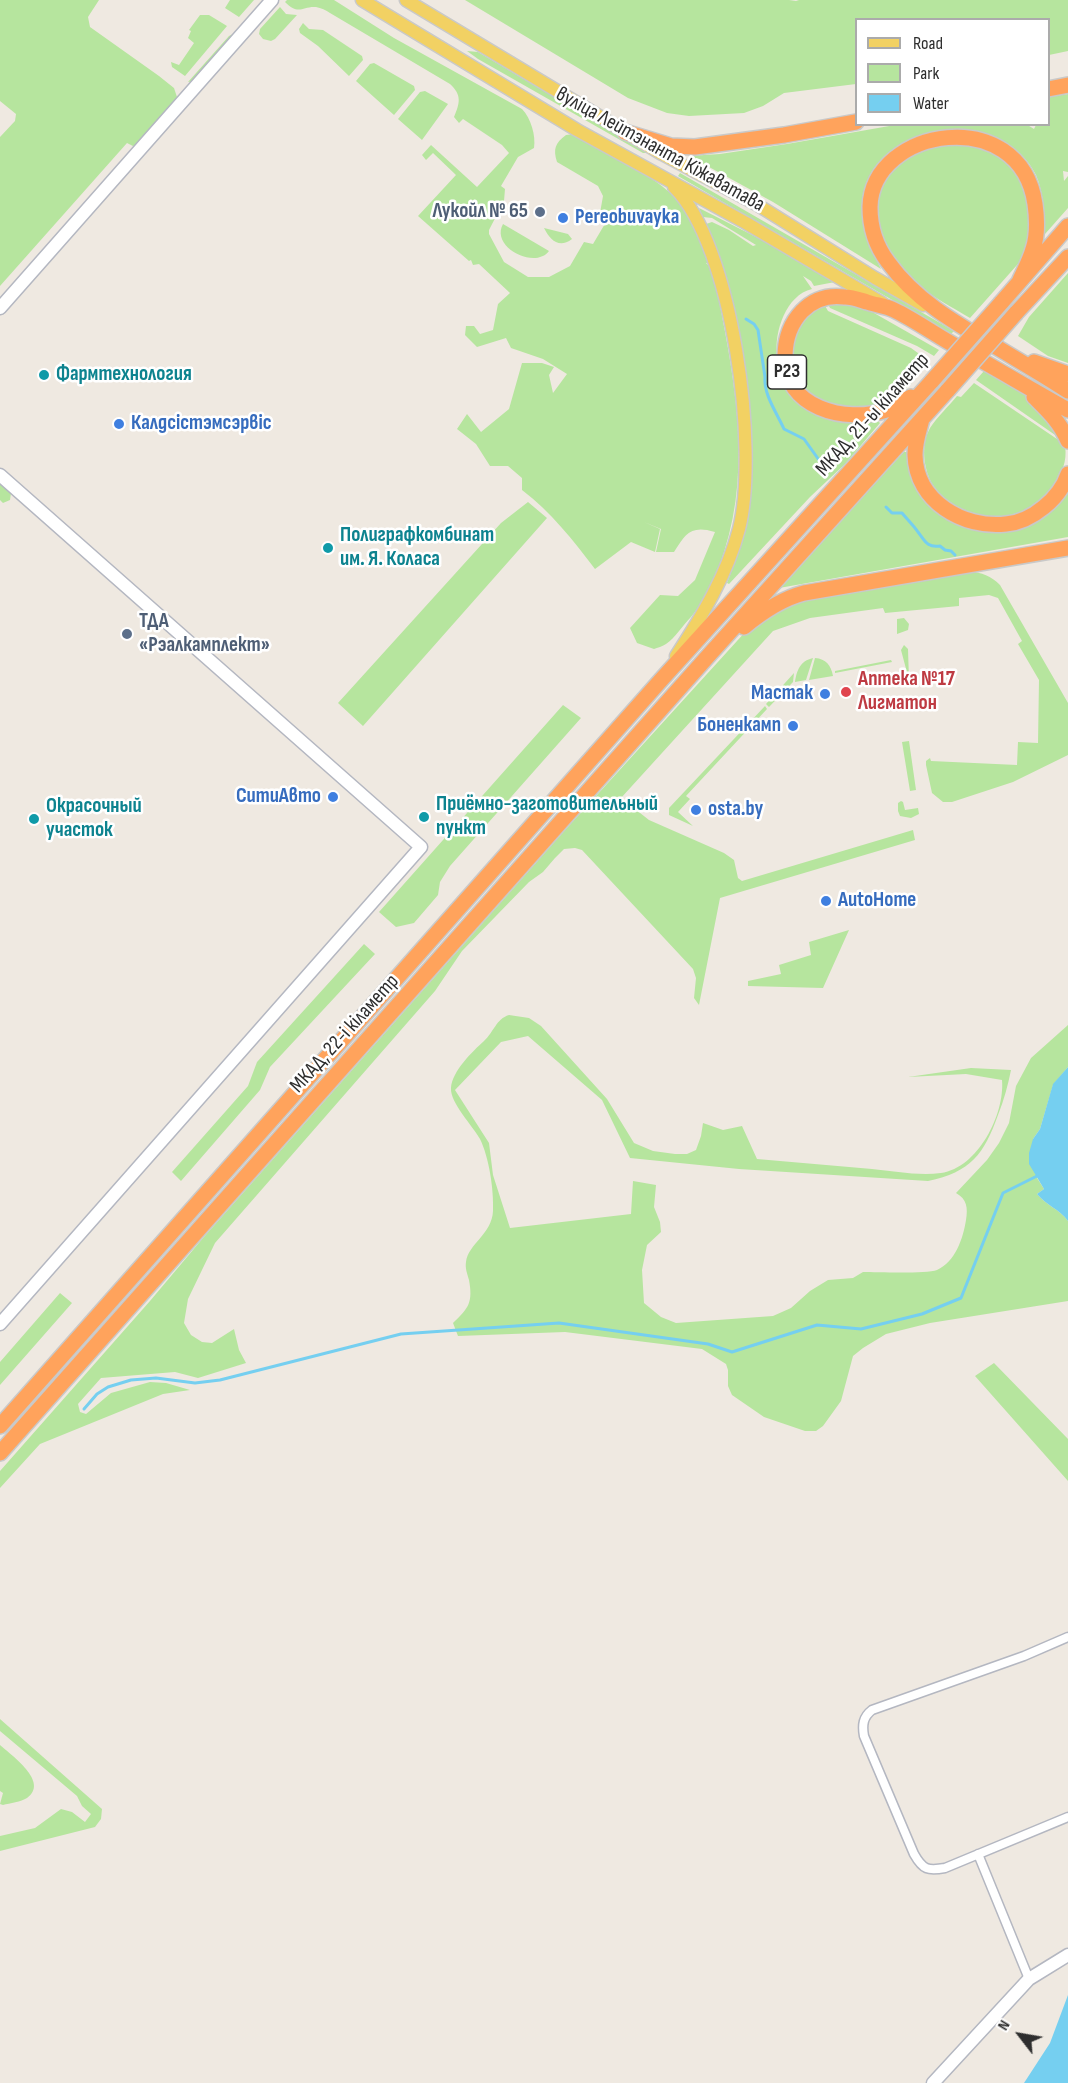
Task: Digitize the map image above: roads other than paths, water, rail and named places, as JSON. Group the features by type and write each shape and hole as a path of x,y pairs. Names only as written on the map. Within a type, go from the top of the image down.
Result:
{"highway":[{"path":"1050,89 1068,85"},
{"path":"625,132 671,146 695,147 761,139 855,122"},
{"path":"943,316 907,284 889,263 873,235 870,218 871,197 876,181 886,166 913,147 927,141 944,138 981,139 995,144 1018,163 1028,177 1036,214 1033,249 1019,282"},
{"name":"МКАД, 21-ы кіламетр","path":"706,630 928,385 1068,226"},
{"name":"МКАД, 21-ы кіламетр","path":"721,642 1067,259"},
{"name":"Р23","path":"893,309 834,296 804,308 793,322 786,345 785,360 790,382 801,397 810,404 838,413 854,414 872,414 889,409 928,385"},
{"name":"вуліца Лейтэнанта Кіжаватава","path":"893,309 1017,381"},
{"name":"вуліца Лейтэнанта Кіжаватава","path":"943,316 1002,351"},
{"path":"1002,351 1068,374"},
{"path":"1002,351 1068,391"},
{"name":"Р23","path":"1017,381 1068,410"},
{"name":"Р23","path":"1017,381 1054,416 1068,441"},
{"path":"923,416 916,439 915,456 918,475 933,500 959,517 991,524 1018,521 1048,503 1059,491 1068,474"},
{"path":"709,655 756,617 789,597 1068,548"},
{"name":"МКАД, 22-і кіламетр","path":"0,1426 706,630"},
{"name":"МКАД, 22-і кіламетр","path":"0,1453 721,642"}],"main road":[{"name":"вуліца Лейтэнанта Кіжаватава","path":"362,0 567,124 746,223 893,309"},
{"name":"вуліца Лейтэнанта Кіжаватава","path":"406,0 625,132 756,204 875,278 943,316"},
{"path":"645,168 659,161 662,153"},
{"path":"670,181 672,174 684,165"},
{"name":"Р23","path":"645,168 673,187 683,197 707,238 721,278 733,335 745,426 745,493 739,528 713,595 661,680"}],"street":[{"path":"0,308 272,0"},
{"path":"0,475 422,847 0,1324"},
{"path":"1068,1637 1024,1656 872,1710 862,1724 864,1736 920,1864 931,1871 945,1868 1068,1817"},
{"path":"978,1854 1029,1979"},
{"path":"933,2083 1029,1979 1068,1955"}],"water":[{"path":"1068,1067 1068,1221 1037,1194 1044,1189 1029,1164 1029,1153 1033,1139 1040,1129 1053,1084"},
{"path":"1068,1995 1068,2083 1024,2083 1050,2043"}],"waterway":[{"path":"746,319 758,330 766,390 784,429 804,439 819,460"},
{"path":"886,507 892,513 902,513 929,545 940,546 955,555"},
{"path":"84,1409 97,1394 108,1387 131,1380 156,1378 195,1383 220,1380 401,1334 559,1323 708,1344 732,1352 817,1325 861,1329 922,1314 961,1298 1003,1193 1037,1176"}],"place":[{"name":"Лукойл № 65","path":"540,212"},
{"name":"Pereobuvayka","path":"563,218"},
{"name":"Фармтехнология","path":"44,375"},
{"name":"Калдсістэмсэрвіс","path":"119,424"},
{"name":"Полиграфкомбинат им. Я. Коласа","path":"328,548"},
{"name":"ТДА «Рэалкамплект»","path":"127,634"},
{"name":"Аптека №17 Лигматон","path":"846,692"},
{"name":"Мастак","path":"825,694"},
{"name":"Боненкамп","path":"793,726"},
{"name":"СитиАвто","path":"333,797"},
{"name":"osta.by","path":"696,810"},
{"name":"Приёмно-заготовительный пункт","path":"424,817"},
{"name":"Окрасочный участок","path":"34,819"},
{"name":"AutoHome","path":"826,901"}]}
